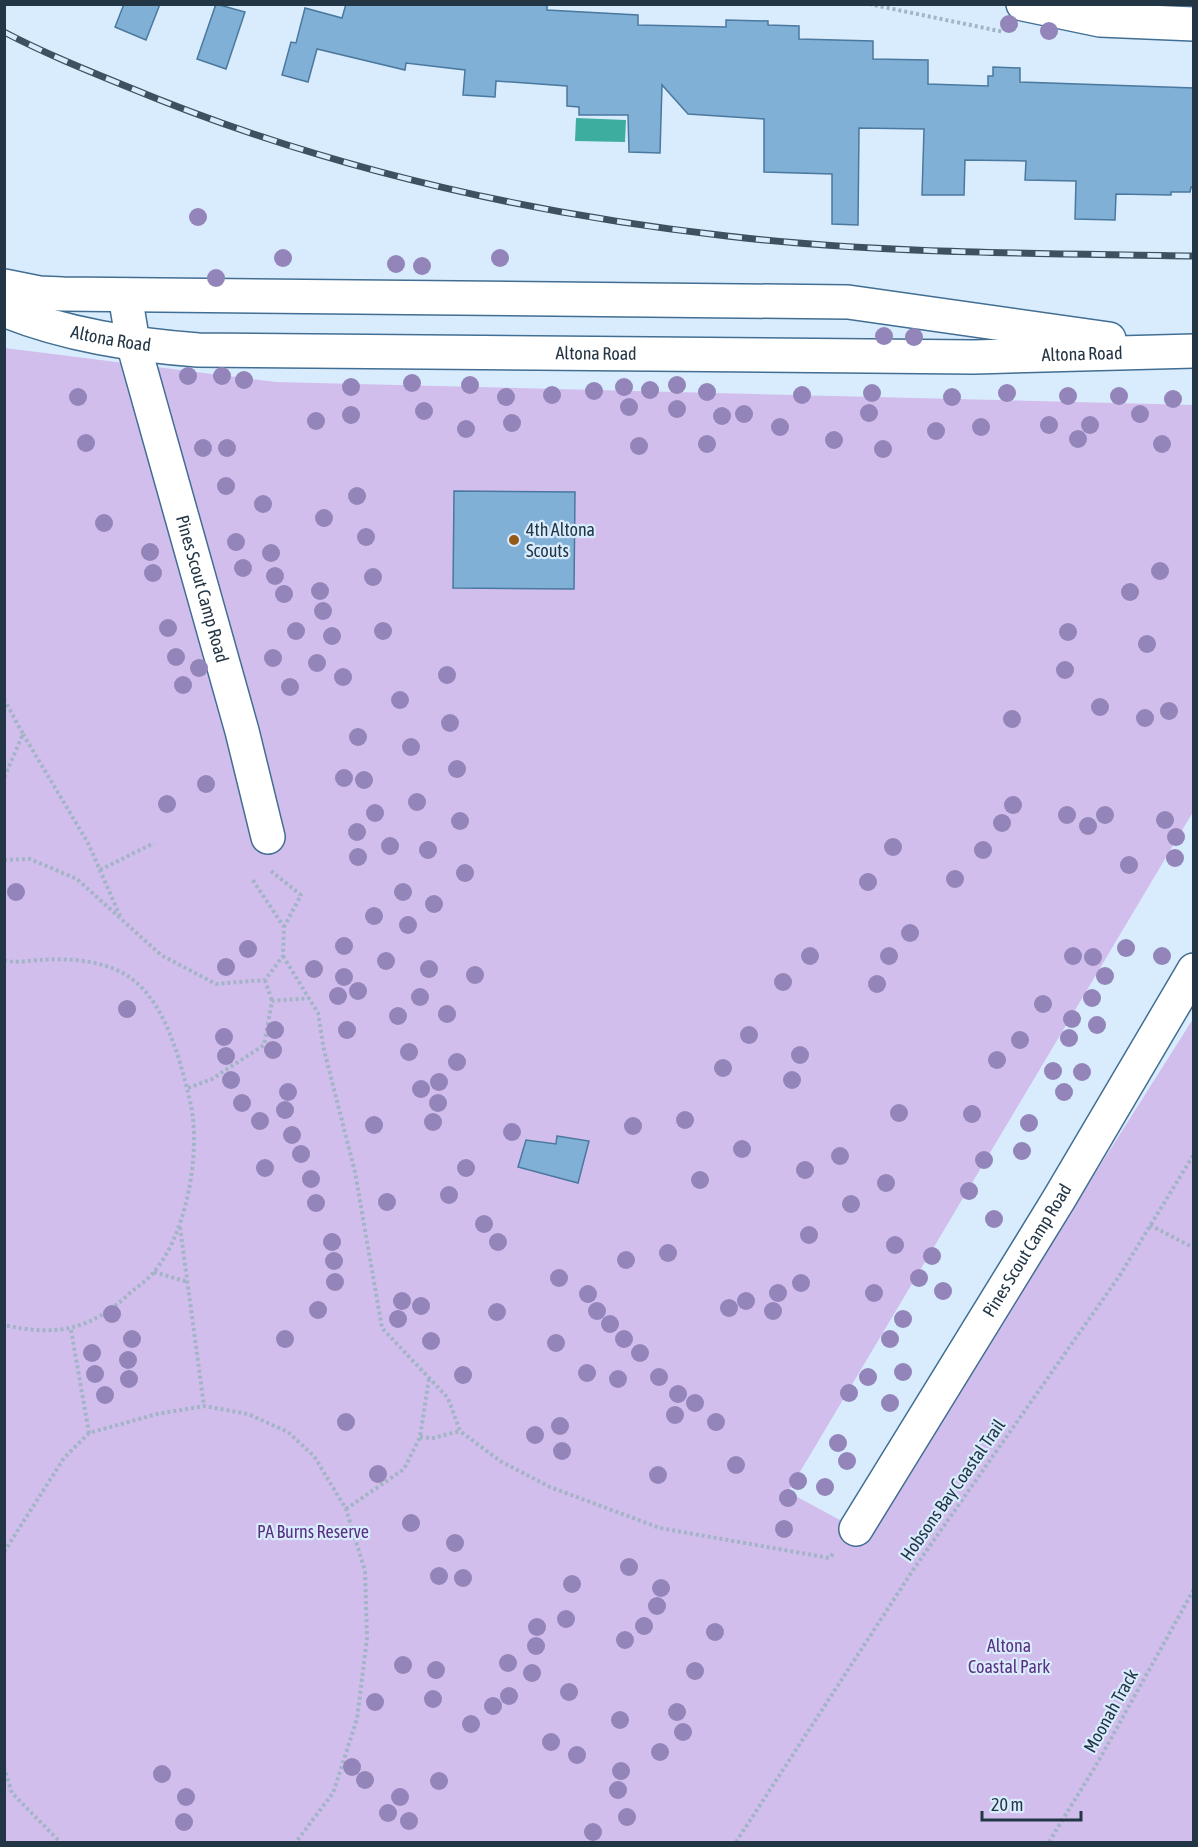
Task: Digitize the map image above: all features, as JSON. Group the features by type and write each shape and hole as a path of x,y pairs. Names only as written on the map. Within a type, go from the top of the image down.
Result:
{"street":[{"path":"1023,4 1100,20 1194,24"},
{"name":"Altona Road","path":"4,286 39,293 125,295 848,302 1194,349"},
{"name":"Pines Scout Camp Road","path":"125,295 134,343 242,731 268,852"},
{"name":"Altona Road","path":"4,310 52,326 134,343 231,351 359,350 974,357 1194,349"},
{"name":"Pines Scout Camp Road","path":"856,1529 1059,1200 1194,970"}],"path":[{"path":"4,699 88,843 122,919"},
{"path":"4,778 23,734"},
{"path":"100,870 154,843"},
{"path":"268,852 301,895 284,927 284,957 318,1013 324,1050 355,1172 382,1328 448,1398 460,1431 500,1461 550,1487 660,1528 829,1558 856,1529"},
{"path":"4,860 30,859 77,879 161,955 216,984 265,980 284,957"},
{"path":"252,879 284,927"},
{"path":"4,960 90,962 121,973 151,998 168,1026 188,1088 193,1120 193,1167 180,1226 154,1272 107,1314 71,1330 26,1330 4,1325"},
{"path":"188,1088 212,1079 264,1045 272,1001 265,980"},
{"path":"272,1001 309,998"},
{"name":"Hobsons Bay Coastal Trail","path":"736,1842 914,1570 1120,1275 1194,1154"},
{"path":"1150,1225 1194,1248"},
{"path":"180,1226 204,1406"},
{"path":"154,1272 188,1282"},
{"path":"71,1330 89,1433"},
{"path":"346,1509 404,1469 420,1437 429,1378"},
{"path":"4,1552 63,1458 89,1433 157,1414 204,1406 248,1414 288,1432 314,1456 346,1509 365,1571 368,1638 357,1719 333,1793 296,1842"},
{"path":"420,1437 433,1438 460,1431"},
{"name":"Moonah Track","path":"1049,1842 1098,1762 1194,1589"},
{"path":"4,1767 12,1793 60,1842"}],"green space":[{"path":"5,348 276,382 1193,405 1193,812 788,1492 866,1534 1193,1019 1193,1842 5,1842"}],"shaded area":[{"path":"576,118 626,120 625,142 575,141"}],"building":[{"path":"124,4 160,4 146,40 115,27"},
{"path":"216,4 245,12 226,69 197,59"},
{"path":"346,4 547,4 547,10 638,15 638,25 726,27 726,20 768,21 768,25 799,26 799,39 873,41 873,59 928,60 928,84 988,86 988,76 993,76 993,67 1020,68 1020,82 1194,88 1194,188 1191,187 1190,192 1171,192 1171,195 1116,194 1115,220 1075,219 1076,181 1025,180 1026,161 965,160 964,195 922,195 924,129 859,128 858,225 832,224 832,174 764,172 764,119 688,114 662,85 660,153 629,152 628,115 579,115 579,107 567,106 567,86 496,81 495,97 463,95 465,70 406,63 405,70 317,49 308,82 282,75 291,42 296,43 305,8 342,18"},
{"name":"4th Altona Scouts","path":"454,491 575,492 574,589 453,588"},
{"path":"557,1136 589,1141 578,1183 518,1167 526,1140 556,1144"}],"railway":[{"path":"4,32 128,87 273,140 347,163 498,200 650,226 785,242 960,252 1194,256"}],"place":[{"name":"4th Altona Scouts","path":"514,540"}],"park label":[{"name":"PA Burns Reserve","path":"313,1532"},
{"name":"Altona Coastal Park","path":"1009,1656"}]}
